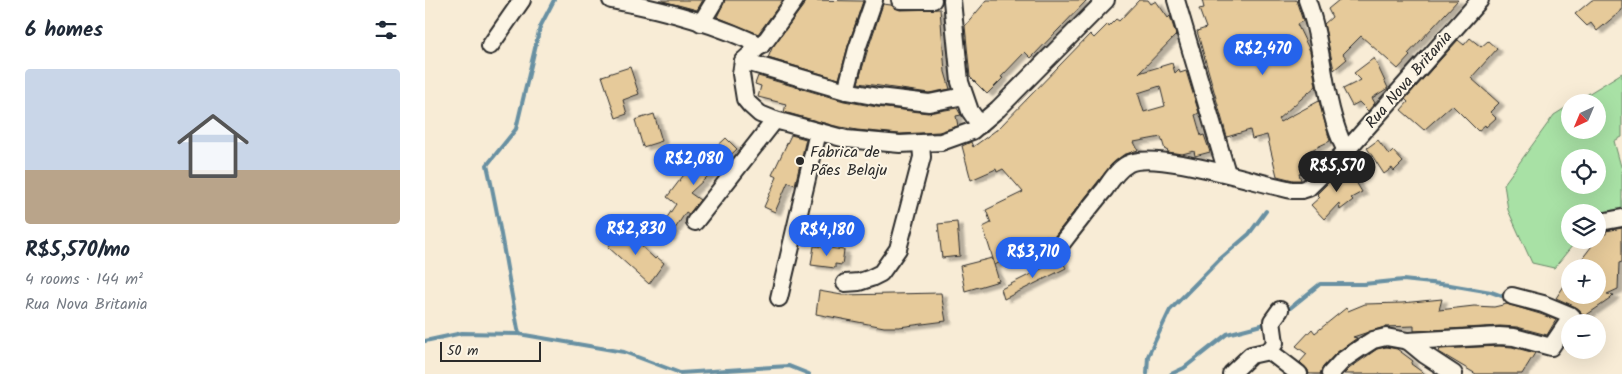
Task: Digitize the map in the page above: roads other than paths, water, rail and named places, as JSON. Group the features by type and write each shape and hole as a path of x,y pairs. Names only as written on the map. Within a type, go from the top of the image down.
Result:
{"street":[{"path":"490,46 521,0"},
{"path":"611,0 631,2 701,23 738,35 761,46"},
{"path":"701,23 715,0"},
{"path":"795,0 761,46 743,61 741,74 745,99 761,114 775,120 818,132 862,141 900,144 941,142 966,134 980,125 1106,0"},
{"path":"846,91 857,49 874,0"},
{"path":"900,0 933,0"},
{"path":"952,0 960,82 971,112 980,125"},
{"path":"1176,0 1227,173"},
{"name":"Rua Nova Britania","path":"1062,243 1120,170 1134,161 1163,161 1227,173 1280,188 1303,190 1311,186 1346,151 1480,0"},
{"path":"1311,2 1330,103 1339,135 1346,151"},
{"path":"743,61 846,91 900,101 929,103 964,96"},
{"path":"695,222 775,120"},
{"path":"779,298 818,132"},
{"path":"845,283 859,282 881,273 898,249 922,157 921,144"},
{"path":"1331,374 1351,354 1373,340 1391,337 1408,341 1499,336 1514,337 1551,347 1571,316 1543,304 1512,296"},
{"path":"1269,351 1275,343 1272,321 1279,310"},
{"path":"1408,341 1454,374"},
{"path":"1231,374 1257,352 1269,351 1299,374"}],"waterway":[{"path":"519,334 487,165 516,129 540,27 554,0"},
{"path":"1147,374 1148,356 1170,310 1219,260 1249,234 1266,211"},
{"path":"1284,313 1320,284 1364,284 1403,280 1450,285 1491,292 1502,296"},
{"path":"1171,374 1184,368 1227,334 1269,323"},
{"path":"425,341 462,333 519,334 624,352 680,373 789,366 809,374"}],"place":[{"name":"Fabrica de Pães Belaju","path":"800,161"}]}
